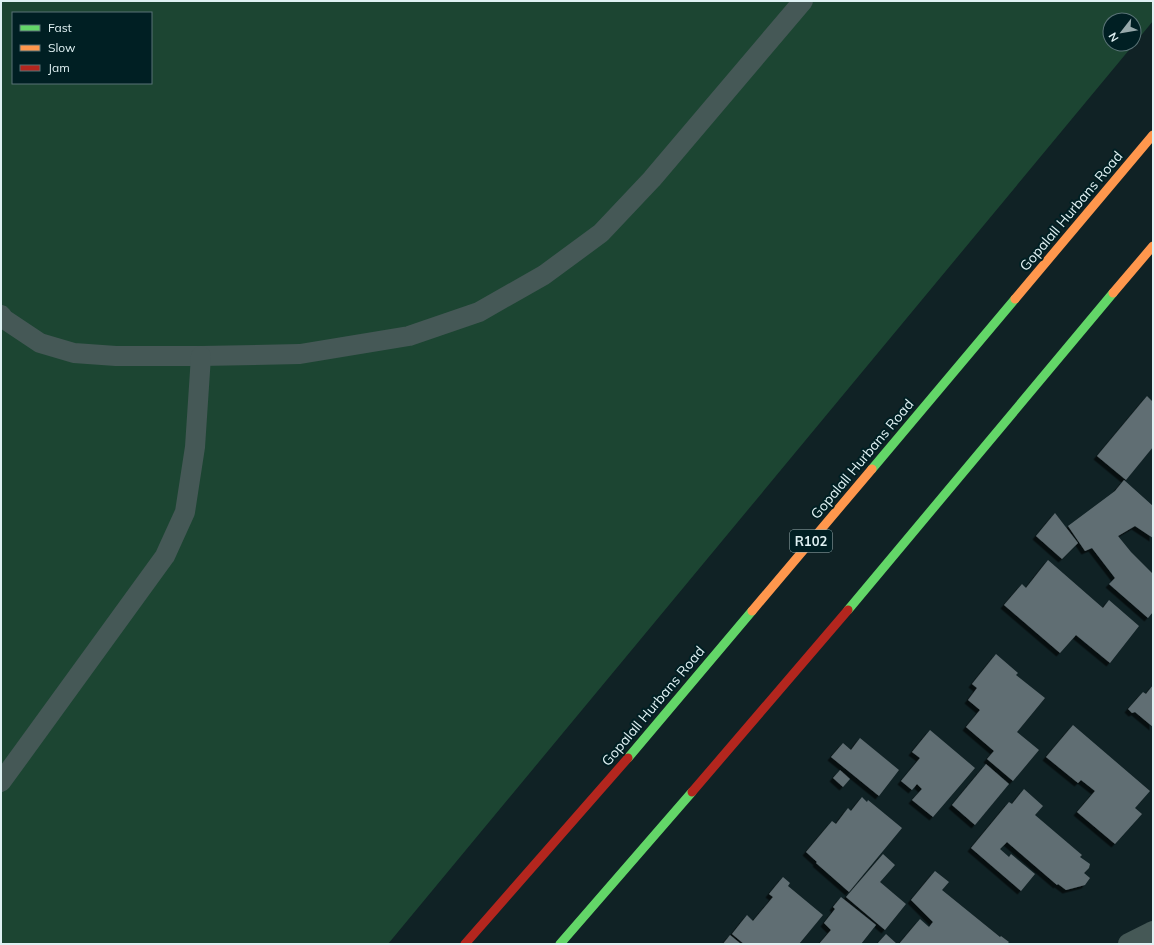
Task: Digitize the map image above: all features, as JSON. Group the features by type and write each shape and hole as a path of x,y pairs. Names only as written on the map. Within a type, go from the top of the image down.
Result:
{"highway":[{"name":"Gopalall Hurbans Road","path":"465,944 636,749 1153,135"},
{"path":"560,944 788,681 1153,246"}],"street":[{"path":"1129,944 1153,932"}],"lane":[{"path":"1,315 4,319 40,343 74,353 116,356 201,356 300,354 408,336 479,312 544,275 601,233 652,179 803,1"},
{"path":"1,782 165,556 185,512 195,447 201,356"}],"green space":[{"path":"1,1 1153,1 1153,21 1142,34 1142,12 1102,12 1102,52 1127,52 388,944 1,944"}],"building":[{"path":"1147,396 1153,402 1153,447 1126,480 1097,456"},
{"path":"1124,480 1153,506 1153,538 1135,526 1118,536 1131,552 1153,574 1153,612 1148,618 1109,584 1115,578 1092,548 1085,551 1068,526 1115,491"},
{"path":"1055,513 1078,543 1062,559 1036,536"},
{"path":"1048,560 1103,608 1109,600 1139,626 1110,663 1076,635 1060,653 1004,605 1022,584 1026,588"},
{"path":"996,654 1018,673 1016,675 1045,698 1017,732 1039,750 1013,781 987,759 994,751 966,727 980,710 968,700 977,688 972,684"},
{"path":"1153,685 1153,727 1135,712 1132,713 1128,709 1143,692 1146,694"},
{"path":"1073,725 1150,791 1135,808 1142,814 1115,844 1077,812 1095,791 1081,780 1078,783 1046,757"},
{"path":"930,730 975,768 933,817 912,800 922,789 917,784 912,790 901,781 920,758 912,752"},
{"path":"860,738 899,770 879,796 831,757 843,743 851,750"},
{"path":"986,764 1009,784 975,825 952,805"},
{"path":"840,770 850,779 843,787 833,778"},
{"path":"1024,789 1043,806 1035,815 1082,855 1080,857 1090,864 1089,868 1084,873 1090,878 1085,885 1066,890 1058,884 1057,885 1007,842 1000,849 1009,857 1011,854 1035,874 1021,891 971,848 1009,802 1012,804"},
{"path":"862,797 867,802 868,800 902,828 849,892 816,863 817,862 806,852 832,821 836,824 848,808 851,811"},
{"path":"883,854 895,865 880,882 906,904 885,930 846,897"},
{"path":"935,871 949,882 942,890 1000,937 1001,936 1009,942 1007,944 899,944 920,919 929,927 933,922 911,900"},
{"path":"783,877 790,883 788,886 823,915 799,944 744,944 732,934 747,915 753,921 773,897 769,894"},
{"path":"841,897 876,925 861,944 819,944 831,930 824,923 835,909 833,907"},
{"path":"886,934 897,944 877,944"},
{"path":"730,935 741,944 723,944"}],"traffic: fast":[{"path":"848,610 1113,293"},
{"path":"872,469 1015,299"},
{"path":"628,758 752,611"},
{"path":"560,944 692,792"}],"traffic: slow":[{"path":"1015,299 1153,135"},
{"path":"1113,293 1153,246"},
{"path":"752,611 872,469"}],"traffic: jam":[{"path":"692,792 848,610"},
{"path":"465,944 628,758"}]}
